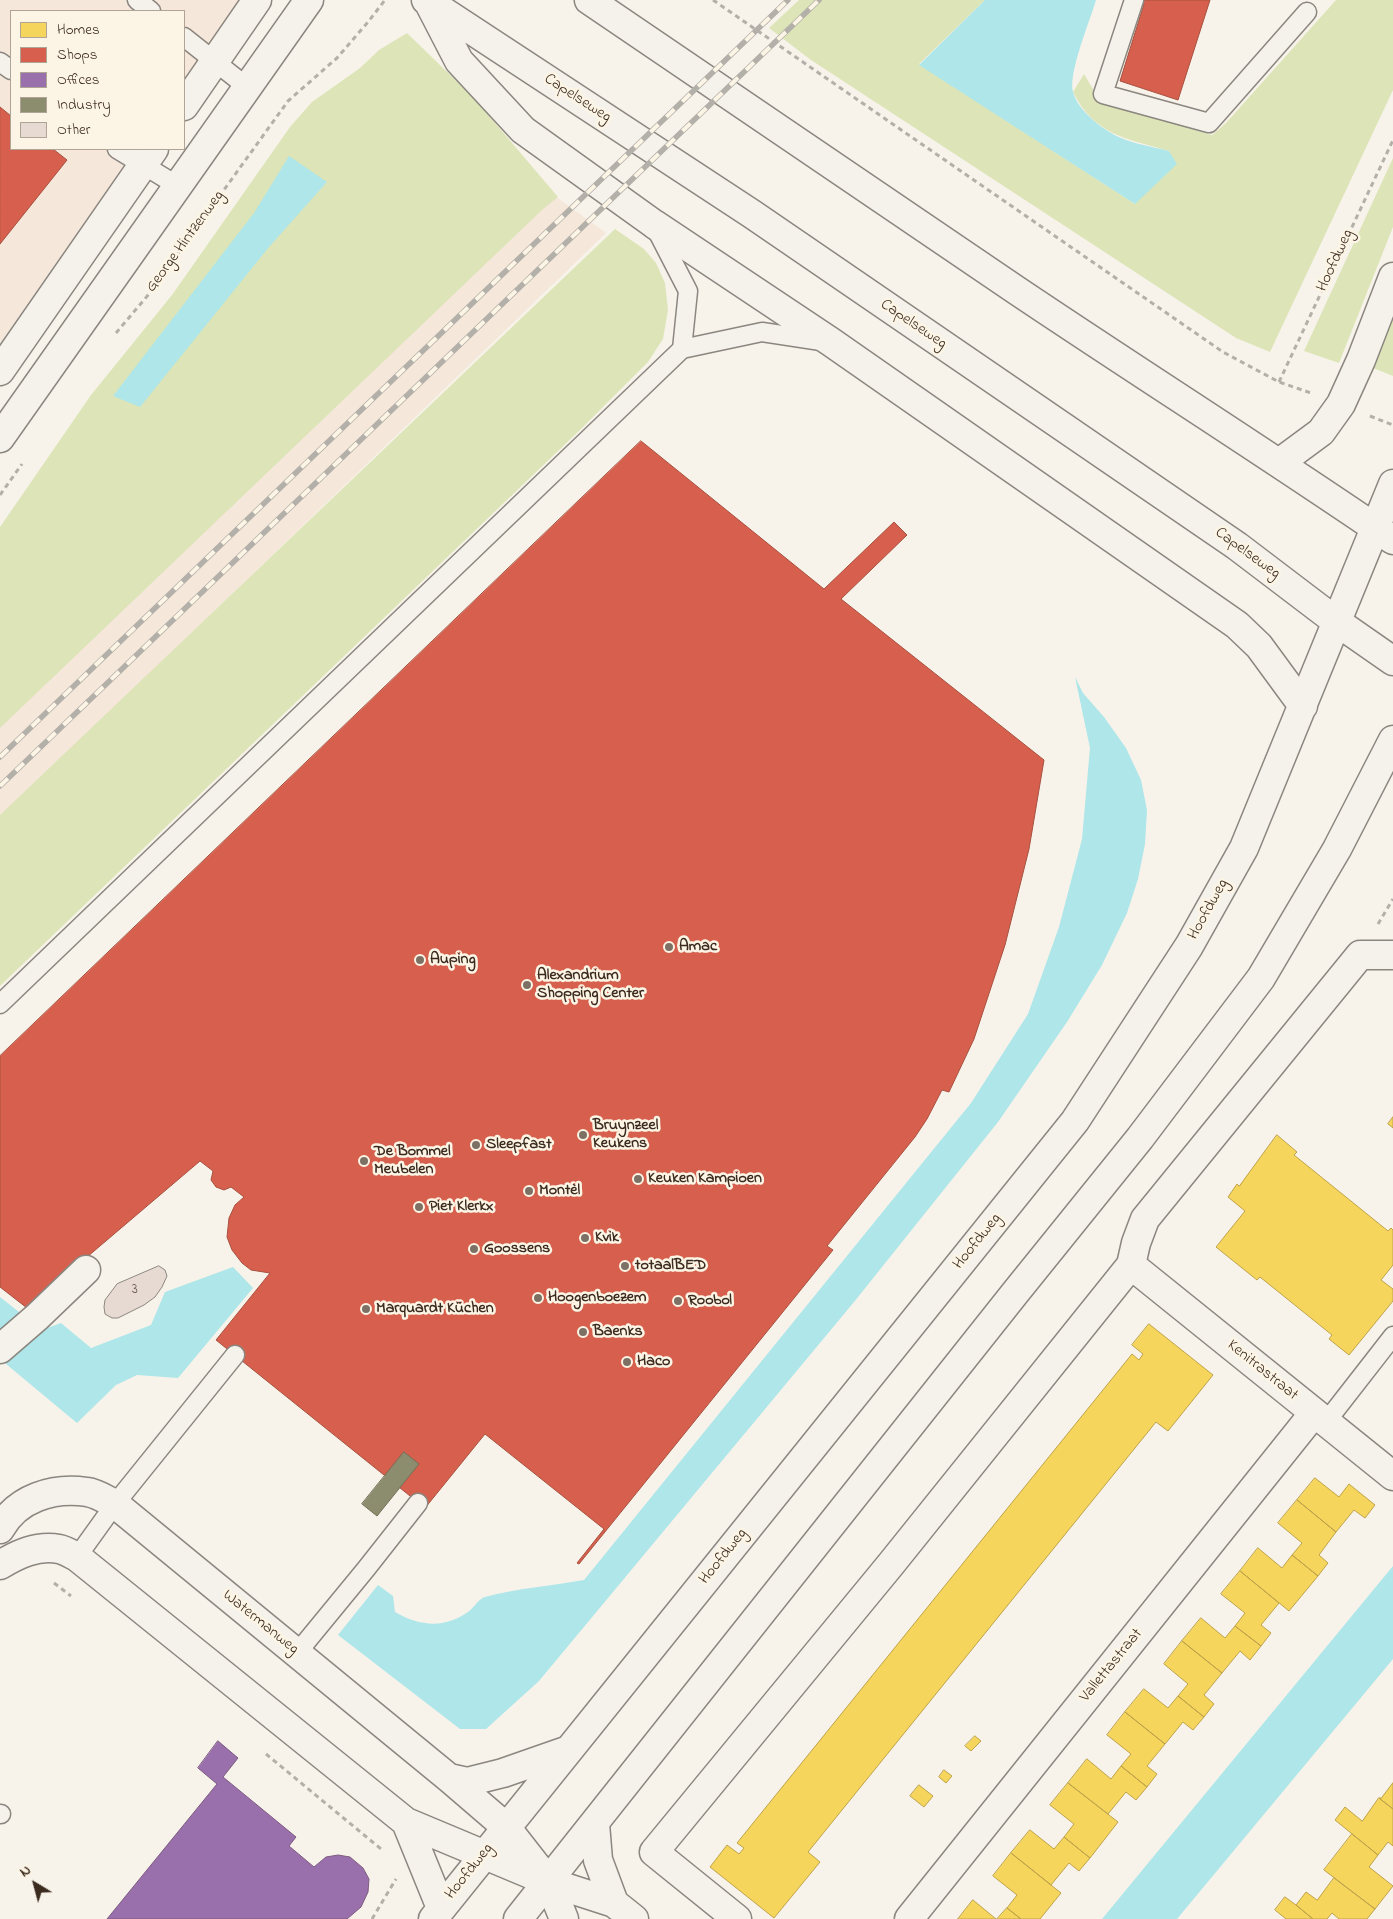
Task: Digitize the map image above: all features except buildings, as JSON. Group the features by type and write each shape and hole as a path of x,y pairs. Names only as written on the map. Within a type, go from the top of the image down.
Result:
{"main road":[{"path":"185,105 257,0"},
{"path":"0,438 309,0"},
{"path":"589,0 1017,290 1384,534"},
{"path":"427,1 459,61 523,130 654,224 831,342 1237,625 1259,646 1303,706"},
{"name":"Capelseweg","path":"427,1 768,226 1237,546 1337,622 1393,661"},
{"path":"0,371 149,156"},
{"path":"1279,463 1321,432 1341,404 1361,360 1393,277"},
{"name":"Hoofdweg","path":"437,1913 566,1750 1075,1120 1189,946 1244,848 1337,622 1384,534 1393,484"},
{"path":"518,1919 1140,1138 1261,978 1337,849 1393,740"},
{"path":"737,1919 654,1852 891,1564 1131,1265 1136,1243 1145,1219 1360,955 1393,956"},
{"name":"Kenitrastraat","path":"1131,1265 1393,1476"},
{"path":"0,1350 86,1270"},
{"name":"Vallettastraat","path":"909,1919 1320,1418"},
{"name":"Watermanweg","path":"0,1529 14,1512 30,1498 56,1491 89,1492 115,1504 506,1827 549,1882 564,1919"},
{"path":"0,1565 17,1554 32,1549 59,1549 77,1557 406,1822 624,1911"},
{"path":"449,1778 467,1782 503,1773 566,1750"},
{"path":"406,1822 437,1913"},
{"path":"594,1824 598,1860 624,1911"}],"lane":[{"path":"137,0 150,10"},
{"path":"1134,0 1102,94 1209,123 1307,12"},
{"path":"185,38 247,87"},
{"path":"122,150 149,156 178,186"},
{"path":"654,224 688,291 682,349"},
{"path":"0,1004 682,349 762,332 831,342"},
{"path":"1320,1418 1393,1336"},
{"path":"77,1557 115,1504 235,1356"},
{"path":"297,1653 366,1570 418,1503"}],"path":[{"name":"George Hintzenweg","path":"110,340 149,294 288,101 337,58 385,0"},
{"name":"Hoofdweg","path":"713,0 1223,352 1279,382 1393,140"},
{"path":"0,495 27,456"},
{"path":"48,1579 74,1599"},
{"path":"263,1752 384,1851"},
{"path":"372,1919 397,1877 400,1885"}],"shaded area":[{"path":"0,0 240,0 185,79 185,10 10,10 10,150 135,150 0,343"},
{"path":"555,196 606,233 0,818 0,725"}],"green space":[{"path":"799,0 985,0 919,64 1135,204 1169,151 1113,133 1091,118 1073,92 1084,74 1100,101 1212,135 1226,123 1336,0 1393,0 1393,90 1270,352 1236,338 811,60 769,28"},
{"path":"407,33 473,97 558,197 543,209 0,728 0,527 91,395 172,295 290,127 312,102 360,68 379,50"},
{"path":"1393,158 1393,227 1339,363 1304,351"},
{"path":"615,229 644,249 656,263 665,283 668,310 663,339 648,362 581,429 0,986 0,815"},
{"path":"1393,318 1393,376 1373,368"}],"water":[{"path":"985,0 1096,0 1076,60 1072,83 1076,99 1086,113 1107,131 1138,144 1169,151 1177,164 1135,204 919,65"},
{"path":"289,156 327,182 269,247 140,407 113,396 254,213"},
{"path":"1075,677 1083,693 1104,717 1126,748 1141,780 1147,810 1145,844 1138,879 1127,913 1102,965 1067,1022 998,1122 854,1302 539,1681 486,1729 460,1729 338,1635 378,1585 393,1596 395,1612 422,1623 432,1624 450,1621 459,1617 468,1612 485,1597 522,1589 584,1580 971,1103 1028,1014 1059,927 1082,839 1090,748"},
{"path":"233,1267 253,1288 178,1378 137,1375 116,1385 77,1423 0,1359 0,1297 42,1330 61,1323 91,1348 151,1325 165,1292"},
{"path":"1393,1566 1393,1659 1177,1919 1102,1919"}],"railway":[{"path":"0,757 788,0"},
{"path":"0,786 819,0"}],"place":[{"name":"Amac","path":"669,947"},
{"name":"Auping","path":"420,960"},
{"name":"Alexandrium Shopping Center","path":"527,985"},
{"name":"Bruynzeel Keukens","path":"583,1135"},
{"name":"Sleepfast","path":"476,1145"},
{"name":"De Bommel Meubelen","path":"364,1161"},
{"name":"Keuken Kampioen","path":"638,1179"},
{"name":"Montèl","path":"529,1191"},
{"name":"Piet Klerkx","path":"419,1207"},
{"name":"Kvik","path":"585,1238"},
{"name":"Goossens","path":"474,1249"},
{"name":"totaalBED","path":"625,1266"},
{"name":"Hoogenboezem","path":"538,1298"},
{"name":"Roobol","path":"678,1301"},
{"name":"Marquardt Küchen","path":"366,1309"},
{"name":"Baenks","path":"583,1332"},
{"name":"Haco","path":"627,1362"}]}
